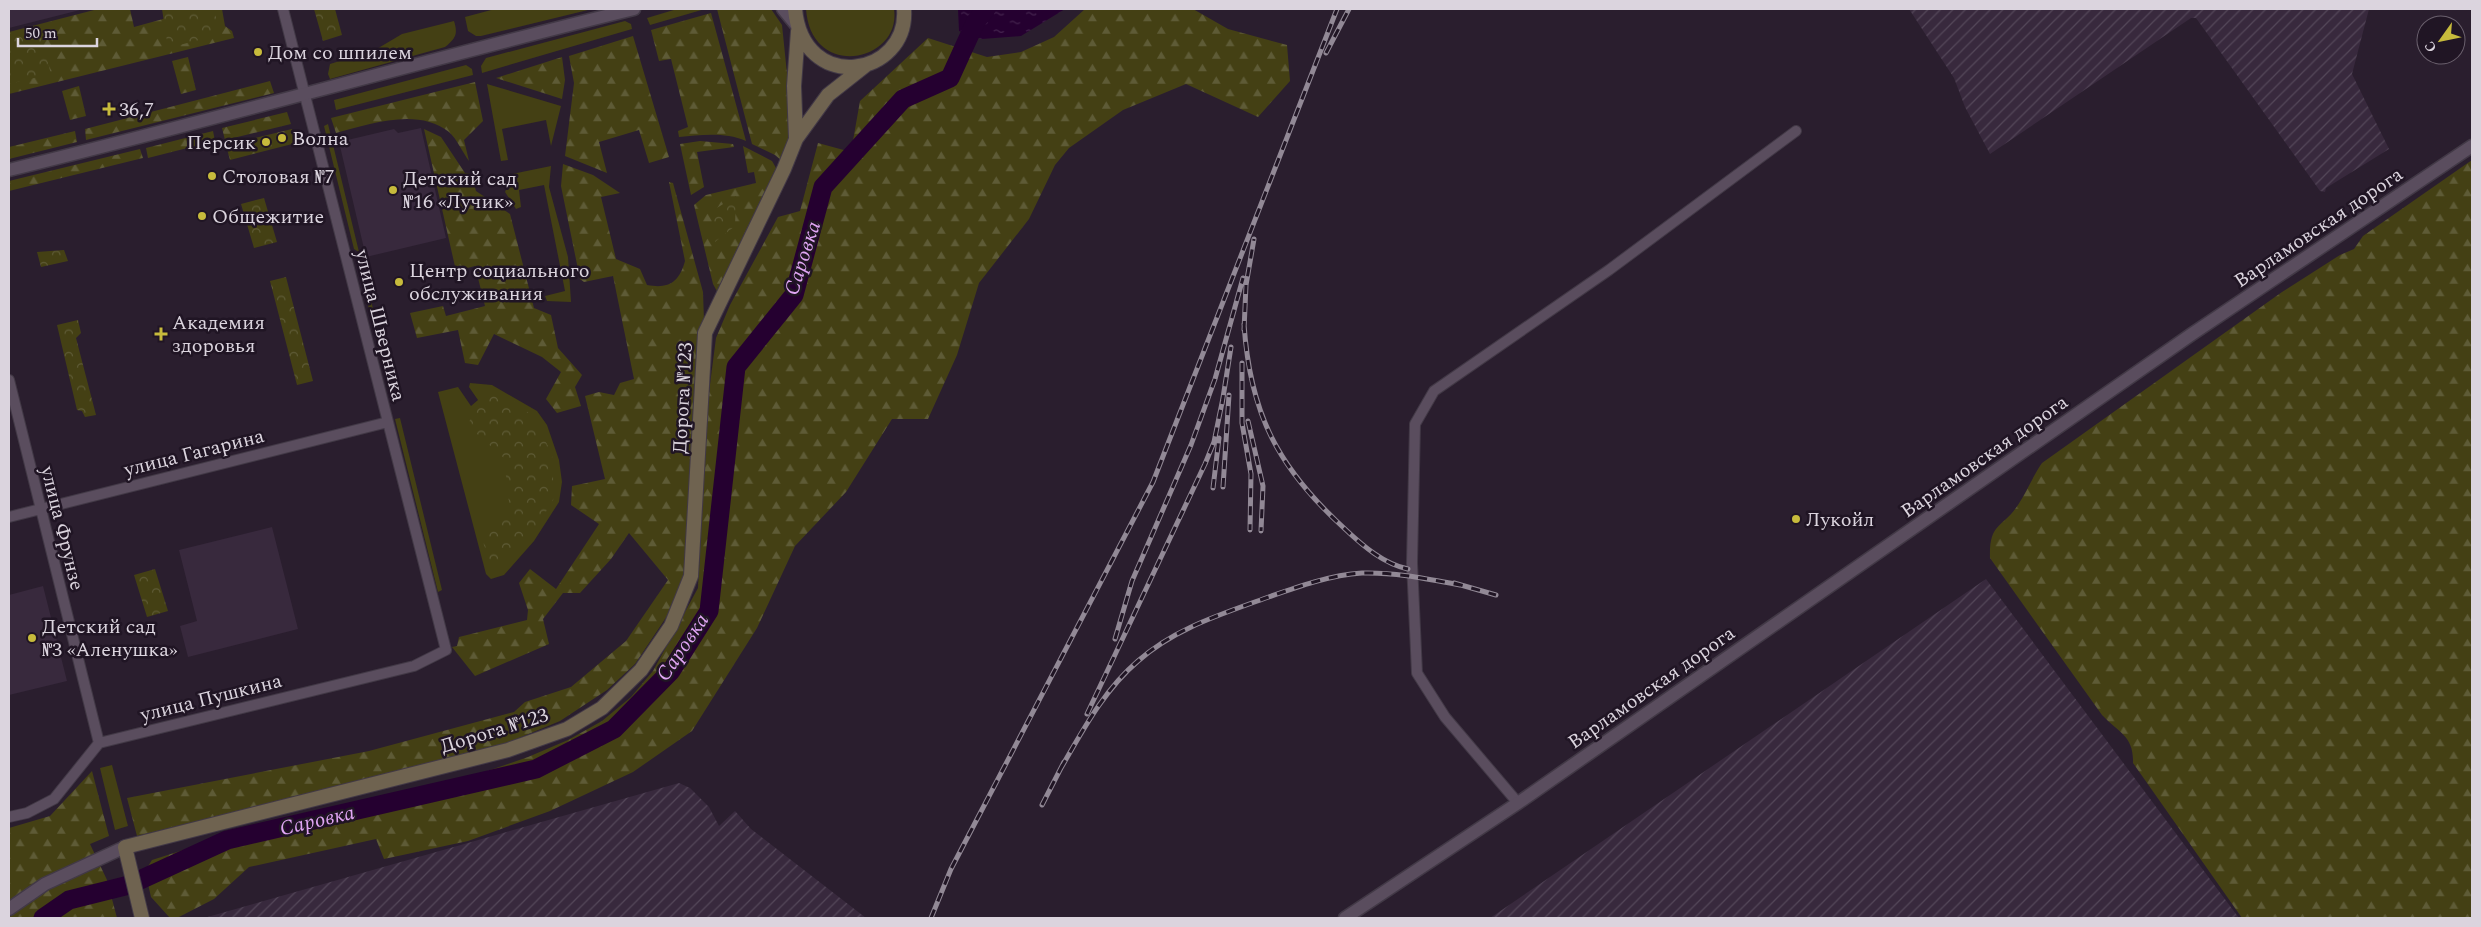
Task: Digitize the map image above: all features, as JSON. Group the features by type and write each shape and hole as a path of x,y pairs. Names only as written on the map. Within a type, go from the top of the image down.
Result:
{"main road":[{"name":"Дорога №123","path":"795,9 798,29 794,86 796,139"},
{"path":"798,29 804,42 820,58 842,66 866,64 887,53 894,44 904,22 904,9"},
{"name":"Дорога №123","path":"125,847 508,750 567,729 602,708 641,670 672,626 691,576 705,334 784,169 796,139 828,95 866,64"},
{"path":"125,847 142,916"}],"street":[{"name":"улица Шверника","path":"283,9 446,650"},
{"path":"9,170 304,95 467,50 634,9"},
{"path":"783,9 798,29"},
{"path":"1518,803 1444,717 1417,673 1412,563 1415,424 1434,390 1609,270 1796,131"},
{"name":"Варламовская дорога","path":"1345,918 1518,803 2184,340 2472,146"},
{"name":"улица Фрунзе","path":"9,380 99,743"},
{"name":"улица Гагарина","path":"9,517 388,422"},
{"name":"улица Пушкина","path":"99,743 414,666 446,650"},
{"path":"9,818 27,813 54,799 99,743"},
{"name":"Дорога №123","path":"9,909 45,884 125,847"}],"shaded area":[{"path":"9,9 84,9 9,28"},
{"path":"1909,9 2369,9 2352,74 2389,149 2326,188 2325,192 2320,191 2196,18 2191,18 1990,154 1965,107 1954,78"},
{"name":"Детский сад №16 «Лучик»","path":"421,128 446,238 366,257 339,142 394,129 398,133"},
{"path":"272,527 298,629 188,657 180,626 197,621 179,550"},
{"path":"1986,579 2239,918 1490,918"},
{"name":"Детский сад №3 «Аленушка»","path":"43,586 67,681 9,695 9,595"},
{"path":"679,783 690,788 709,807 719,826 735,811 751,829 866,918 204,918"}],"green space":[{"path":"98,9 130,9 134,27 163,19 174,9 222,9 225,26 232,31 234,38 9,94 9,32"},
{"path":"162,9 213,9 222,34 168,48"},
{"path":"314,9 335,9 342,35 323,41"},
{"path":"495,9 592,9 481,36 476,36 468,31 465,17"},
{"path":"677,9 705,9 650,25 647,18"},
{"path":"717,9 771,9 782,25 790,103 789,145 782,161 775,155 752,144"},
{"path":"806,9 894,9 893,27 884,41 871,51 855,56 838,55 823,47 812,32"},
{"path":"1085,9 1193,9 1228,29 1287,45 1290,81 1258,117 1186,84 1123,110 1069,148 1055,165 1029,219 979,283 957,355 928,419 892,419 846,492 795,546 757,628 692,731 633,772 550,811 468,841 384,859 376,839 249,867 214,899 177,918 170,918 151,897 145,871 152,860 286,817 470,777 528,757 568,740 602,721 631,697 653,671 698,588 708,400 716,338 730,305 778,217 800,211 818,143 851,152 860,101 928,38 987,57 1021,52 1054,37"},
{"path":"711,13 746,141 721,135 679,137 678,131 688,127 671,59 659,61 651,30"},
{"path":"454,21 455,35 452,41 445,47 330,79 328,74 330,64 375,50 402,34"},
{"path":"625,21 631,24 632,29 482,73 481,66 486,58"},
{"path":"39,30 51,74 9,84 9,37"},
{"path":"633,36 669,157 649,163 639,130 599,142 607,173 565,156 574,83 569,56"},
{"path":"188,57 196,90 181,94 172,61"},
{"path":"562,57 565,80 562,99 496,78"},
{"path":"466,65 472,69 473,75 336,110 334,100"},
{"path":"270,81 274,93 86,140 85,129"},
{"path":"475,82 483,121 464,140 469,161 452,135 437,124 423,120 393,120 336,133 331,118"},
{"path":"487,84 561,106 551,146 546,120 502,129 508,160 501,161"},
{"path":"79,86 86,116 70,120 62,91"},
{"path":"287,112 291,124 225,140 222,128"},
{"path":"328,124 359,252 354,249 324,126"},
{"path":"292,129 293,134 298,133 300,142 230,160 226,145"},
{"path":"424,129 441,137 465,173 471,174 476,191 510,214 534,308 551,315 558,348 582,375 575,387 581,406 557,413 546,399 561,372 542,357 494,334 478,365 465,363 458,330 417,338 410,313 443,306 446,316 485,306 475,266 456,271"},
{"path":"75,131 77,142 9,159 9,147"},
{"path":"213,131 215,141 148,158 146,148"},
{"path":"700,141 733,144 734,147 697,152 704,187 691,195 680,144"},
{"path":"743,146 772,161 779,173 719,295 713,284 694,205 706,195 756,183 754,172 748,173"},
{"path":"140,149 143,158 9,191 9,181"},
{"path":"2472,160 2472,918 2242,918 2133,763 2133,754 2128,741 2102,715 1990,558 1992,538 1994,532 2018,505 2042,463 2282,292 2340,255 2354,249 2363,236"},
{"path":"563,164 593,175 620,193 601,197 616,259 640,269 647,285 661,286 672,283 683,269 685,261 669,182 673,183 703,292 704,321 686,574 669,613 635,664 607,690 560,721 502,745 137,836 127,798 369,751 514,712 525,702 571,687 626,641 668,580 629,533 611,559 580,593 563,593 543,619 549,644 475,676 452,647 457,646 459,637 527,620 528,610 519,583 530,569 556,589 599,524 571,505 572,486 605,479 585,396 599,392 614,395 620,383 634,379 613,276 584,282 580,279 561,186"},
{"path":"551,166 549,187 568,257 571,302 547,301 545,296 565,291 544,185 519,190 521,207 516,209 505,192 512,174"},
{"path":"736,196 735,226 715,242 712,211"},
{"path":"264,198 277,242 254,248 241,204"},
{"path":"64,250 68,261 41,267 37,252"},
{"path":"363,268 393,390 389,391 360,272"},
{"path":"286,277 313,381 297,385 270,281"},
{"path":"78,320 81,333 76,338 96,415 85,417 82,411 77,410 57,325"},
{"path":"470,383 492,385 537,411 547,425 559,460 562,482 559,502 534,541 504,575 491,579 486,574 438,392 458,387 471,406 478,400 469,387"},
{"path":"489,389 507,396 535,418 552,455 554,498 534,532 512,553 491,564 480,534 509,503 504,458 467,425"},
{"path":"400,418 442,590 438,592 395,419"},
{"path":"155,569 168,611 147,617 134,575"},
{"path":"112,765 128,826 115,830 100,768"},
{"path":"92,771 109,836 90,844 107,880 117,918 9,918 9,828 50,816"}],"water":[{"path":"958,9 1065,9 1021,36 982,39 959,31"}],"waterway":[{"name":"Саровка","path":"43,918 69,900 129,885 227,840 536,769 614,729 671,671 709,611 736,367 794,295 823,187 903,99 950,78 976,21 986,9"}],"railway":[{"path":"931,918 951,869 1153,482 1337,9"},
{"path":"1326,53 1349,9"},
{"path":"1244,330 1246,285 1254,239"},
{"path":"1115,639 1132,581 1191,445 1215,379 1243,278"},
{"path":"1244,324 1247,356 1261,412 1285,461 1322,506 1359,542 1382,559 1408,569"},
{"path":"1222,404 1231,347"},
{"path":"1242,363 1242,423 1251,474 1250,530"},
{"path":"1223,487 1229,395"},
{"path":"1087,714 1205,464 1214,442 1223,398"},
{"path":"1248,421 1263,486 1261,531"},
{"path":"1213,488 1219,438"},
{"path":"1061,768 1095,711 1126,672 1152,650 1198,624 1299,586 1350,574 1399,575 1460,585"},
{"path":"1454,583 1496,595"},
{"path":"1042,805 1064,762"}],"place":[{"name":"Дом со шпилем","path":"258,52"},
{"name":"36,7","path":"109,109"},
{"name":"Волна","path":"282,138"},
{"name":"Персик","path":"266,142"},
{"name":"Столовая №7","path":"212,176"},
{"name":"Детский сад №16 «Лучик»","path":"393,190"},
{"name":"Общежитие","path":"202,216"},
{"name":"Центр социального обслуживания","path":"399,282"},
{"name":"Академия здоровья","path":"161,334"},
{"name":"Лукойл","path":"1796,519"},
{"name":"Детский сад №3 «Аленушка»","path":"32,638"}]}
